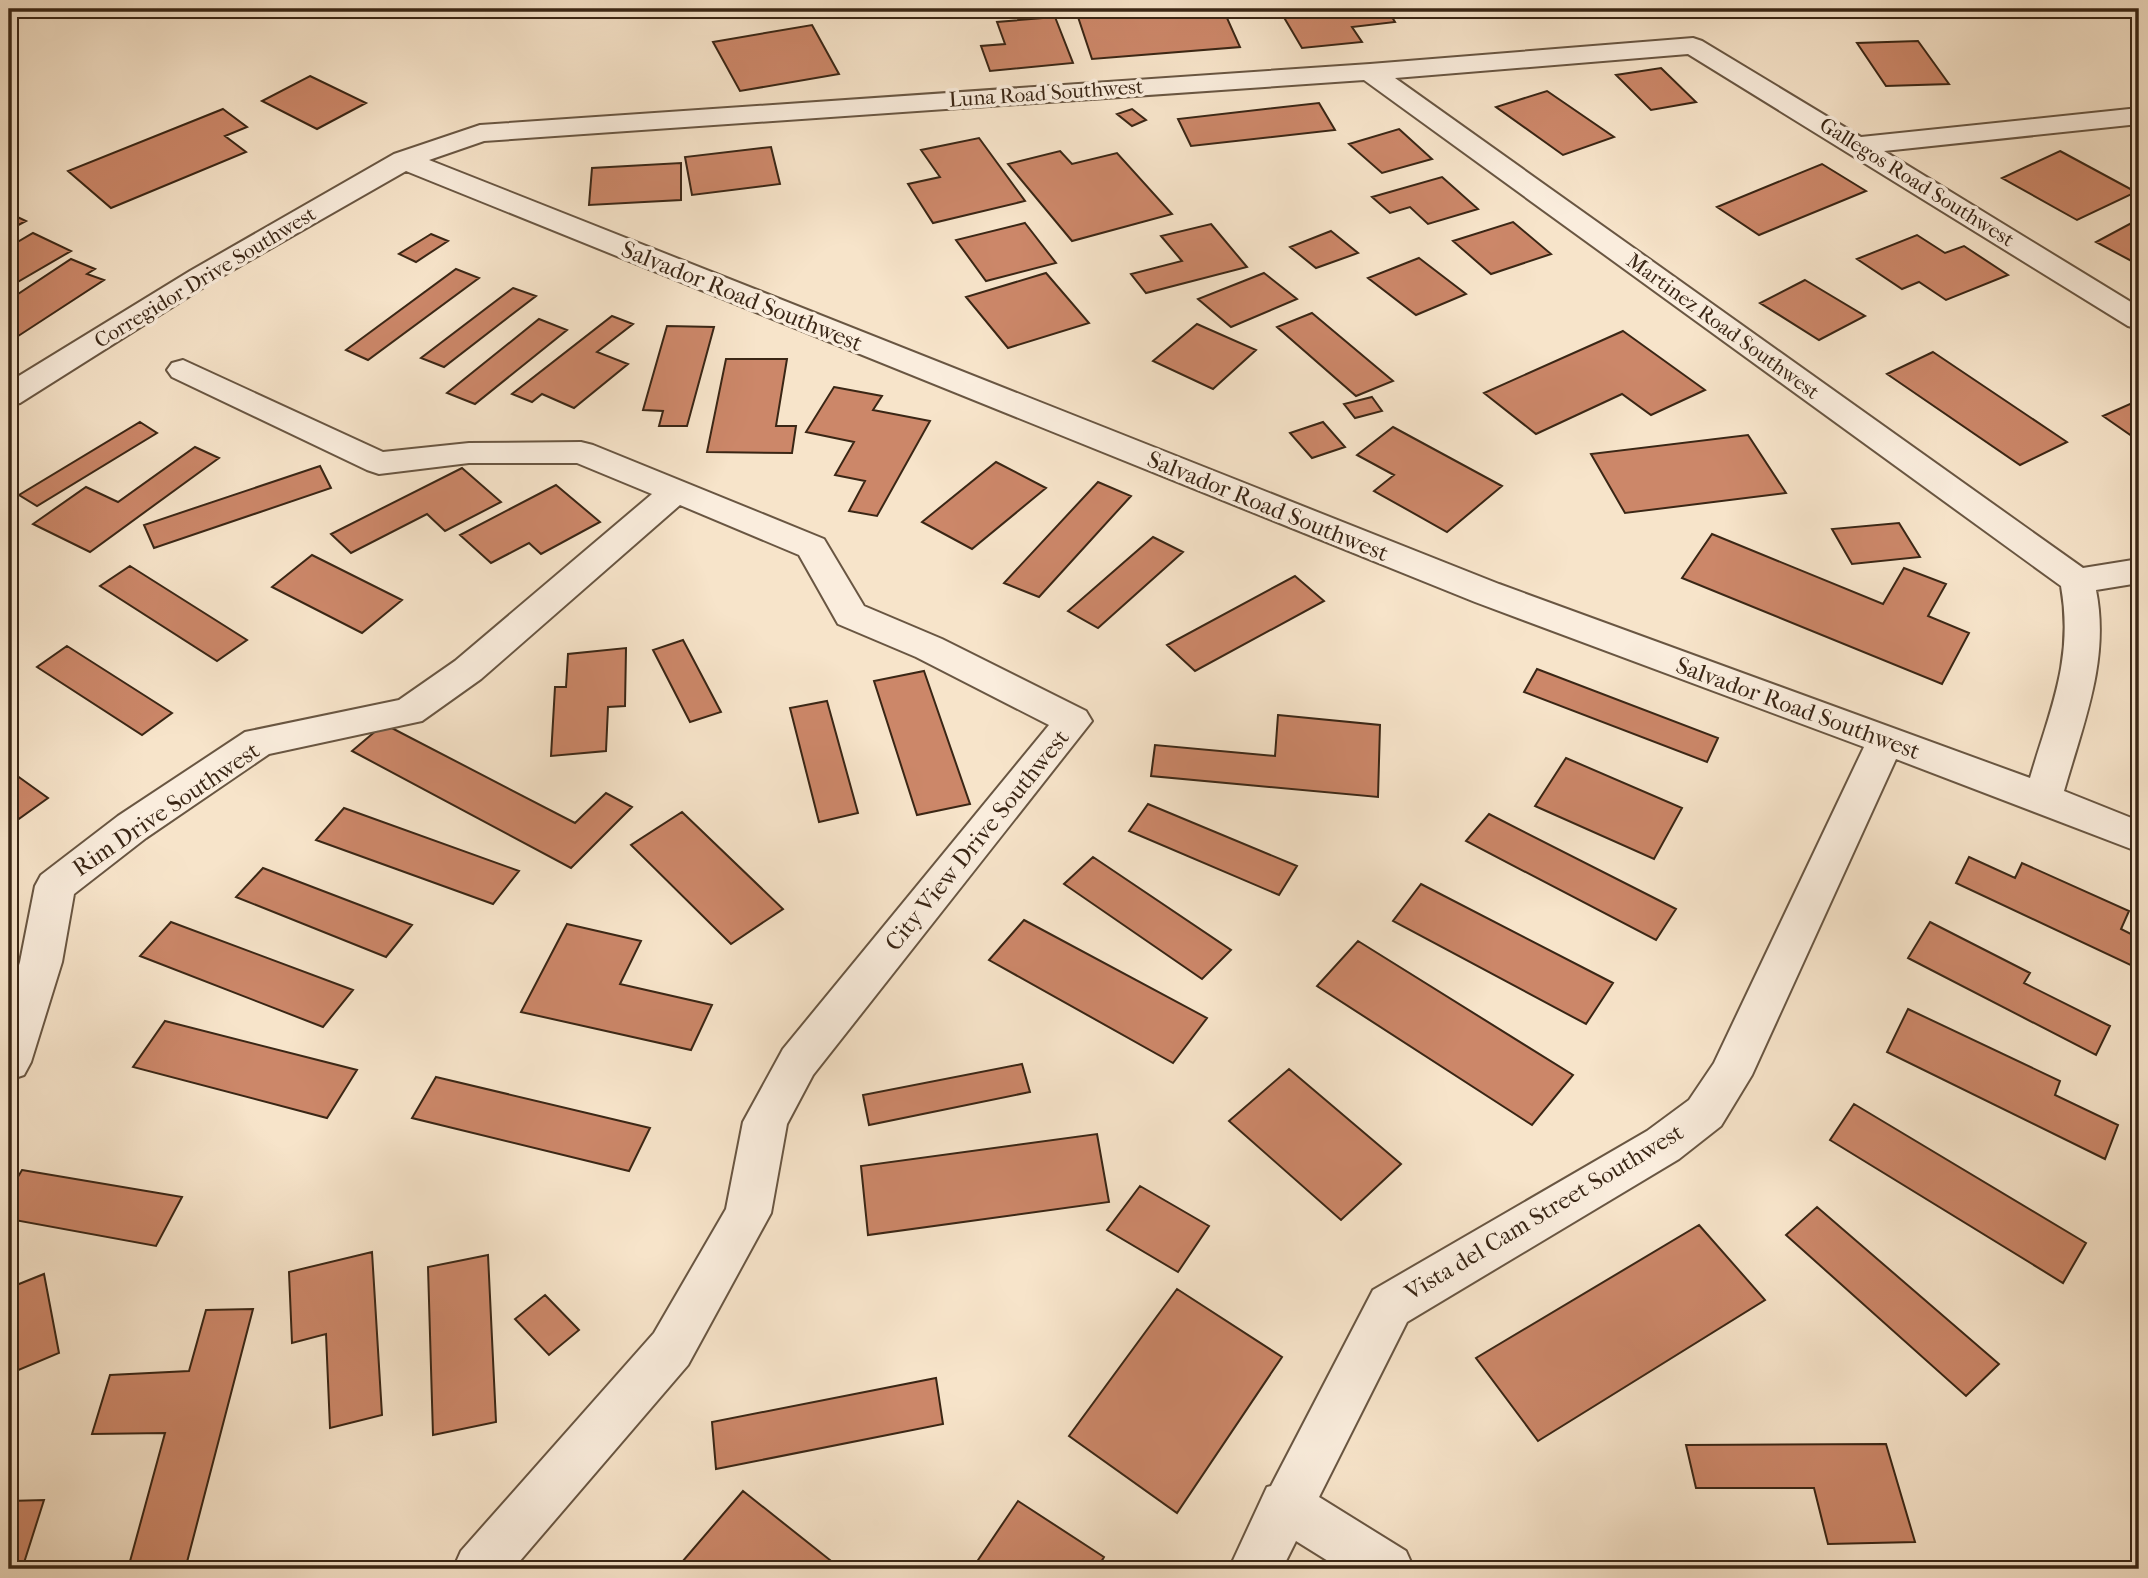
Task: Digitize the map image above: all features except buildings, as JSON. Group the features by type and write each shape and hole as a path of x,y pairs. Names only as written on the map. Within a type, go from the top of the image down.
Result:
{"street":[{"name":"Luna Road Southwest","path":"404,160 480,133 1370,72 1693,46"},
{"name":"Gallegos Road Southwest","path":"1693,46 2139,320"},
{"name":"Martinez Road Southwest","path":"1370,72 2077,581"},
{"path":"1858,146 2139,116"},
{"name":"Corregidor Drive Southwest","path":"9,396 200,277 404,160"},
{"name":"Salvador Road Southwest","path":"404,160 1474,588 2043,798 2139,837"},
{"name":"City View Drive Southwest","path":"183,370 379,463 470,453 581,452 812,547 851,615 929,648 1073,721 798,1062 765,1122 748,1213 671,1349 479,1569"},
{"name":"Rim Drive Southwest","path":"9,1062 41,962 55,886 132,827 258,742 409,711 467,670 675,492"},
{"path":"2043,798 2083,659 2084,617 2077,581 2139,571"},
{"name":"Vista del Cam Street Southwest","path":"1255,1569 1285,1505 1390,1306 1663,1145 1705,1113 1730,1076 1885,741"},
{"path":"1285,1505 1388,1569"}]}
